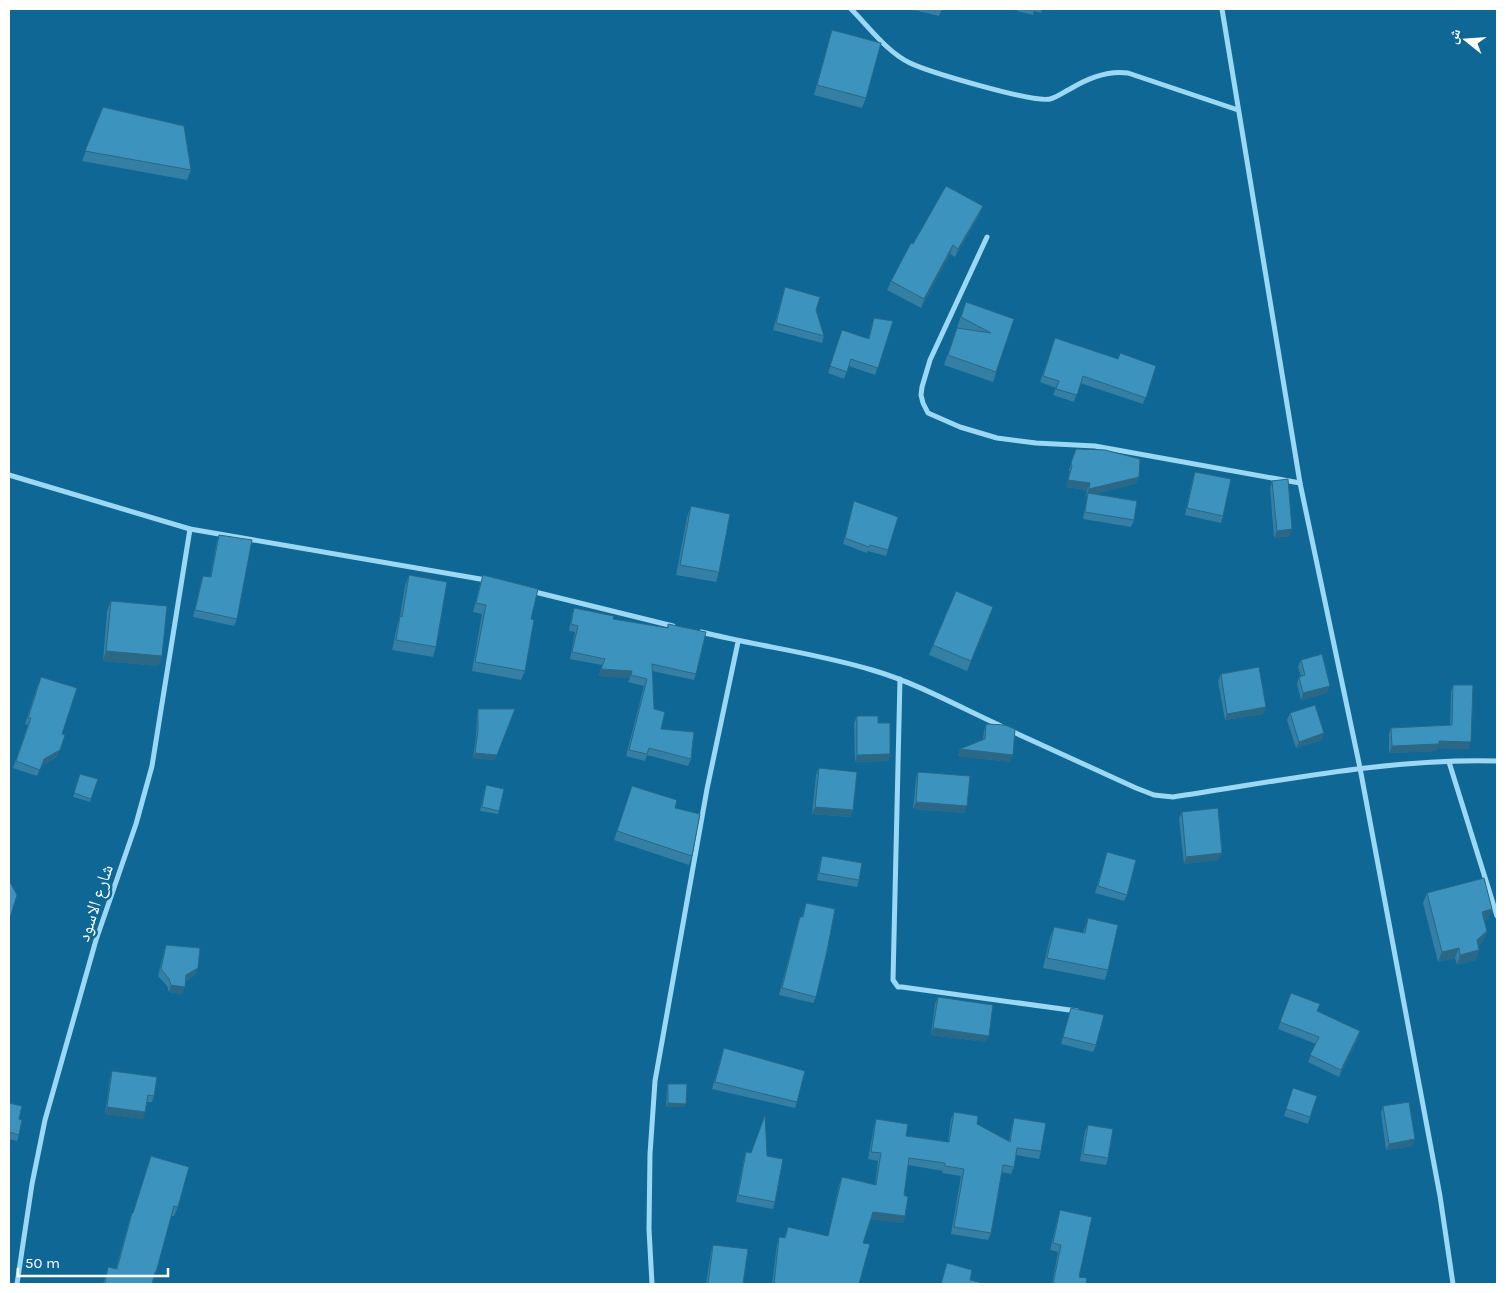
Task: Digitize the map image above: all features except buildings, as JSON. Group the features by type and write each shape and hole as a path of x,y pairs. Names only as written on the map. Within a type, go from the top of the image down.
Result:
{"street":[{"path":"851,9 884,44 910,63 1019,95 1045,100 1053,98 1096,76 1119,72 1128,73 1238,110"},
{"path":"1222,9 1300,483 1360,768 1440,1196 1453,1284"},
{"path":"987,237 930,360 922,387 922,403 928,413 960,427 997,438 1036,443 1095,446 1300,483"},
{"path":"9,475 190,529 469,576 488,581"},
{"name":"شارع الاسود","path":"17,1284 32,1184 45,1120 96,940 136,824 152,766 190,529"},
{"path":"527,590 681,628"},
{"path":"690,630 738,642 807,653 900,679 1136,788 1154,794 1173,797 1360,768 1497,761"},
{"path":"652,1284 649,1229 650,1154 655,1081 707,788 738,642"},
{"path":"900,679 893,980 898,986 902,987 1080,1011"},
{"path":"1449,762 1497,916"}]}
